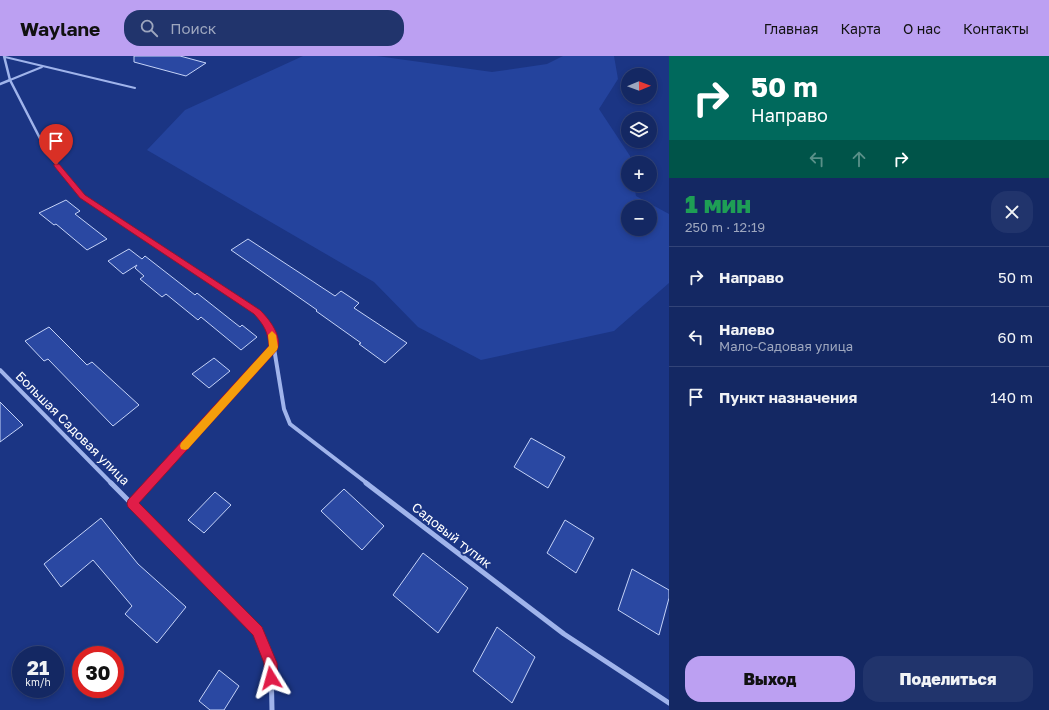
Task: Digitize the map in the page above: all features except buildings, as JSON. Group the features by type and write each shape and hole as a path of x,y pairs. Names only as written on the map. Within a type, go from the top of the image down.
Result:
{"street":[{"name":"Садовый тупик","path":"5,56 10,80 48,154 82,196 257,312 268,323 272,336 284,408 290,424 564,634 669,703"},
{"path":"0,84 10,80"},
{"path":"132,504 274,347"},
{"name":"Большая Садовая улица","path":"0,370 258,631 271,663 272,710"}],"lane":[{"path":"5,56 42,67 135,88"},
{"path":"10,80 42,67"}],"shaded area":[{"path":"303,56 377,56 492,72 547,64 563,56 614,56 618,79 599,109 621,142 621,148 625,148 630,156 621,156 621,192 635,192 636,196 643,200 621,200 621,236 657,236 657,207 669,214 669,283 614,331 481,360 418,327 374,282 147,150 185,110"}],"slow traffic":[{"path":"185,446 274,347 272,335"}],"route":[{"path":"56,165 82,196 257,312 268,323 274,347 132,504 258,631 271,663 271,678"}]}
